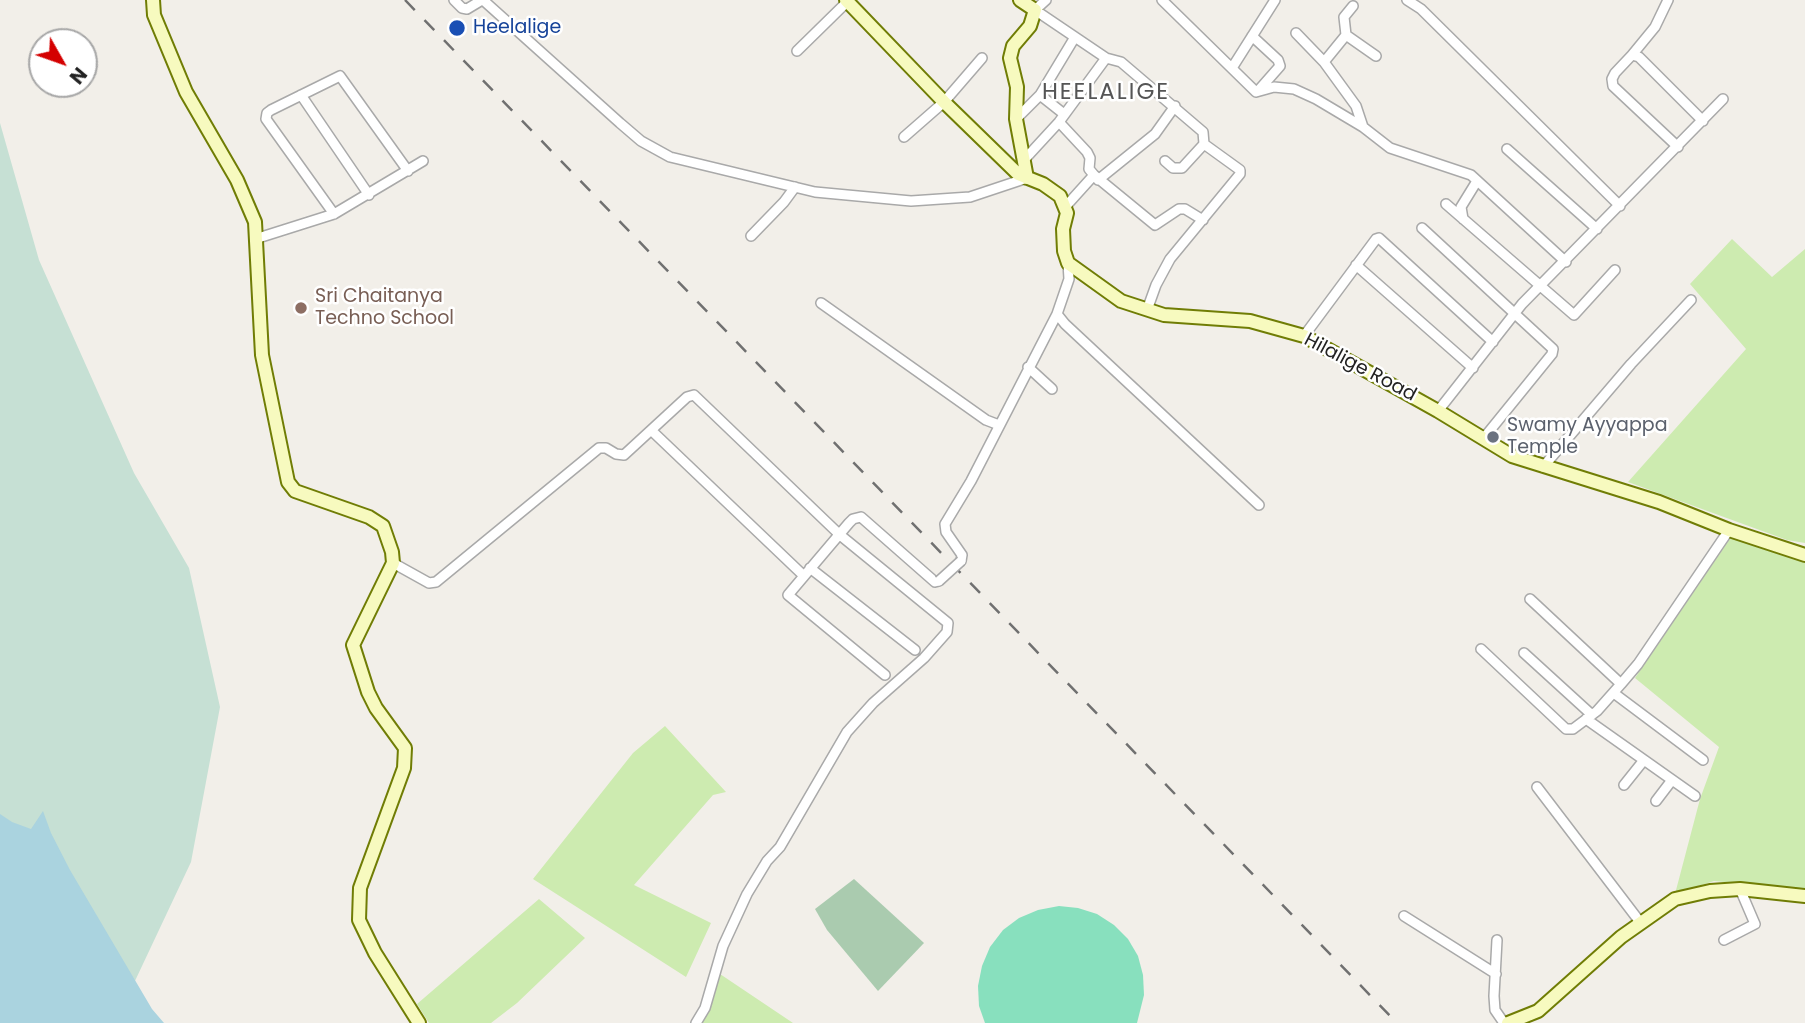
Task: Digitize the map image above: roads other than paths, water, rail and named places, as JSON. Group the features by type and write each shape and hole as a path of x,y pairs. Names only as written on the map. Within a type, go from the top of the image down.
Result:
{"street":[{"path":"153,0 154,15 186,92 242,191 255,222 262,355 288,482 295,491 369,517 383,526 392,552 393,564 352,645 376,708 405,748 404,768 360,888 359,920 375,953 419,1023"},
{"path":"454,0 467,9 482,0 641,141 658,151 703,166 815,192 911,201 970,197 1027,178"},
{"path":"1020,0 1106,58 1121,62 1203,132 1204,144 1182,168 1173,168 1165,162"},
{"path":"1027,178 1016,120 1017,87 1010,58 1013,46 1030,26 1035,10 1046,0"},
{"path":"1162,0 1256,92"},
{"path":"1232,68 1275,0"},
{"path":"1407,0 1422,9 1620,206"},
{"path":"1668,0 1655,27 1612,79 1613,86 1678,146"},
{"path":"797,51 847,1 1018,174 1043,184 1060,196 1067,213 1063,229 1069,279 1057,314 971,481 945,524 946,532 962,555 961,561 935,582 861,517 853,519 788,595 886,675"},
{"path":"1324,62 1346,34 1344,17 1353,6"},
{"path":"1296,33 1324,62 1356,106 1363,127"},
{"path":"1346,34 1376,56"},
{"path":"1252,36 1278,60 1280,66 1256,92"},
{"path":"1016,120 1040,95 1075,37"},
{"path":"1632,55 1639,57 1703,121"},
{"path":"904,137 944,102 982,58"},
{"path":"1024,160 1061,118 1106,58"},
{"path":"334,214 266,119 271,110 340,76 408,171"},
{"path":"1256,92 1274,87 1293,89 1316,99 1363,127 1390,148 1471,175 1566,262"},
{"path":"301,95 369,195"},
{"path":"1040,95 1087,152 1090,159 1089,169 1096,178 1155,225 1179,209 1185,209 1203,220"},
{"path":"1438,411 1515,313 1723,99"},
{"path":"1066,206 1096,178 1155,134 1175,106"},
{"path":"1147,310 1170,259 1240,172 1204,144"},
{"path":"1507,149 1597,229"},
{"path":"255,239 334,214 423,161"},
{"path":"1464,219 1461,207 1477,181"},
{"path":"751,236 795,187"},
{"path":"1446,204 1575,315 1615,270"},
{"path":"1422,228 1553,349 1552,354 1483,439"},
{"path":"1304,337 1376,239 1381,240 1493,342"},
{"name":"Hilalige Road","path":"1068,263 1121,301 1147,310 1164,315 1250,321 1304,337 1438,411 1512,456 1658,502 1729,530 1805,555"},
{"path":"1356,265 1473,368"},
{"path":"1543,467 1691,300"},
{"path":"821,303 986,420 999,425"},
{"path":"1057,314 1259,505"},
{"path":"1028,367 1052,389"},
{"path":"393,564 433,583 599,448 624,455 687,397 694,395 840,535 948,623 949,629 923,658 873,703 847,732 780,847 767,861 747,894 723,946 705,1008 696,1023"},
{"path":"652,431 807,572 915,650"},
{"path":"1481,649 1566,729 1573,729 1615,694 1729,530"},
{"path":"1530,599 1621,684"},
{"path":"1524,653 1589,717 1695,796"},
{"path":"1615,694 1703,760"},
{"path":"1624,785 1644,760"},
{"path":"1656,801 1672,780"},
{"path":"1537,787 1640,922"},
{"path":"1724,940 1755,923 1740,889"},
{"path":"1497,940 1495,1010 1506,1023 1538,1011 1640,922 1675,899 1710,891 1740,889 1805,895"},
{"path":"1404,916 1496,974"}],"water":[{"path":"43,811 70,870 152,1009 164,1023 0,1023 0,814 31,829"}],"railway":[{"path":"405,0 1397,1023"}],"place":[{"name":"Heelalige","path":"457,28"},
{"name":"Sri Chaitanya Techno School","path":"301,308"},
{"name":"Swamy Ayyappa Temple","path":"1493,437"}],"district":[{"name":"HEELALIGE","path":"1106,93"}]}
